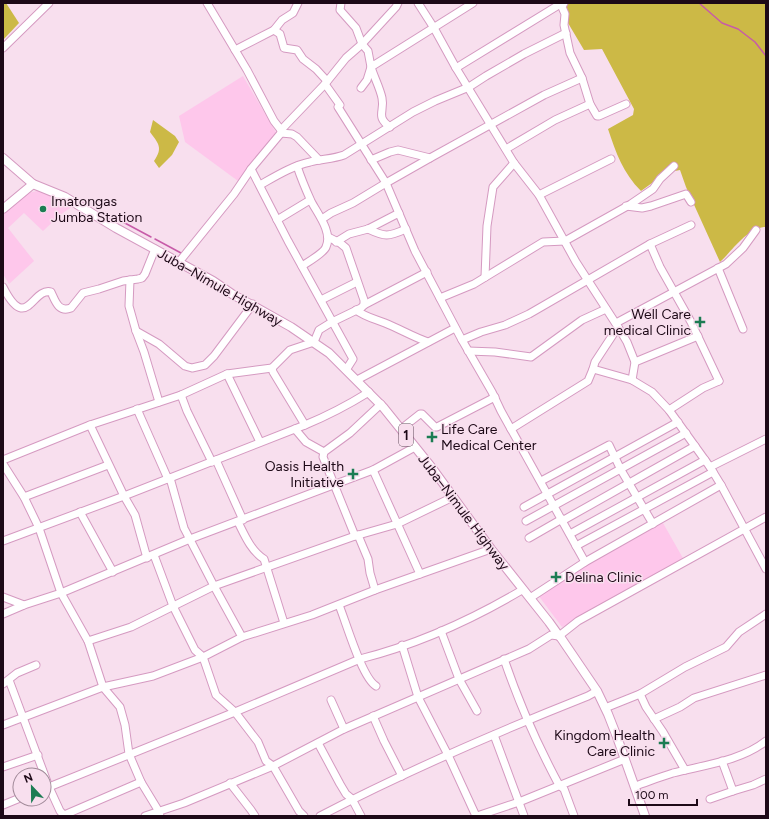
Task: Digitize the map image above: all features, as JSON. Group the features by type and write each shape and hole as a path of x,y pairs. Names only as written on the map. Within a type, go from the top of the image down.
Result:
{"main road":[{"name":"Juba–Nimule Highway","path":"3,158 33,184 65,197 88,212 290,326 314,342 369,392 415,447 522,590 561,638 596,691 618,737 645,816"},
{"path":"3,209 33,184"}],"street":[{"path":"207,3 281,131 297,137 319,160"},
{"path":"235,50 274,30 282,20 293,13 298,3"},
{"path":"341,3 340,10 356,28 362,44 368,51 371,67 382,99 381,115 384,122 390,127"},
{"path":"179,262 234,194 281,131 346,58 362,44 398,3"},
{"path":"418,3 514,163 539,196 588,281 627,342 634,362 632,380"},
{"path":"361,88 367,80 371,67 474,3"},
{"path":"456,68 563,3"},
{"path":"563,3 562,7 565,14 564,25 570,53 582,78 590,104 597,116 626,104"},
{"path":"3,48 44,5"},
{"path":"274,30 280,34 284,48 297,50 303,59 316,69 326,82 360,144 386,183 415,251 455,328 495,397 585,562"},
{"path":"260,185 297,166 319,160 336,158 413,112 435,101 469,88 486,76 524,54 566,33"},
{"path":"322,219 544,95 582,78"},
{"path":"506,149 555,120 590,104"},
{"path":"371,160 398,150 430,158"},
{"path":"539,196 610,159"},
{"path":"485,277 488,220 493,187 514,163"},
{"path":"297,166 310,200 322,219 328,237 326,247 302,266"},
{"path":"440,298 474,284 543,242 565,241 626,206 653,188 674,166"},
{"path":"252,169 277,220 353,359 346,370"},
{"path":"626,206 642,208 686,194 691,202"},
{"path":"277,220 310,200"},
{"path":"336,242 350,234 368,229 399,213"},
{"path":"462,340 481,332 506,325 529,314 650,244 691,225"},
{"path":"368,229 388,236 406,229"},
{"path":"512,429 588,381 594,362 617,325 674,291 726,264 739,252 756,230"},
{"path":"328,237 346,248 364,300 364,305"},
{"path":"650,244 660,267 698,336 719,381 703,388 669,410"},
{"path":"3,287 14,304 20,308 29,306 43,292 49,291 53,294 55,303 64,310 68,310 83,293 99,289 112,283 138,279 145,274 155,249"},
{"path":"718,268 743,329"},
{"path":"3,460 90,425 181,395 227,374 272,368 290,350 314,342 319,330 427,272"},
{"path":"130,280 129,306 160,402"},
{"path":"321,300 357,282"},
{"path":"136,331 159,344 185,366 192,368 205,364 214,356 253,304"},
{"path":"468,351 495,352 530,357 582,320 606,309"},
{"path":"356,310 372,319 385,323 409,335 428,342"},
{"path":"357,380 455,328"},
{"path":"634,362 698,336"},
{"path":"272,368 305,425"},
{"path":"593,369 632,380 652,392 669,410 712,469 766,569"},
{"path":"227,374 260,442"},
{"path":"3,541 124,496 305,425 336,411 369,392"},
{"path":"181,395 187,411 214,461 251,546 264,559 284,623"},
{"path":"401,429 420,414 422,414 435,427 437,427 495,397"},
{"path":"375,590 368,559 356,535 323,457 324,452 350,433 380,404"},
{"path":"137,409 169,478 184,528 242,637"},
{"path":"524,507 678,422"},
{"path":"90,425 108,465 135,516 139,533 173,606 195,650 203,658 216,695 235,712 258,742 266,761 273,766 299,811 304,816"},
{"path":"294,429 306,442 324,452"},
{"path":"526,522 686,433"},
{"path":"576,546 645,509 766,438"},
{"path":"541,481 609,444 621,470 653,524"},
{"path":"529,538 630,484 696,446"},
{"path":"3,614 24,605 61,593 190,539 373,470 415,447"},
{"path":"570,534 705,460"},
{"path":"3,464 24,497 39,528 61,593 88,641 103,687 120,707 125,725 129,754 141,782 159,813"},
{"path":"24,497 108,465"},
{"path":"373,470 420,574"},
{"path":"530,598 585,562 721,485"},
{"path":"88,641 131,627 214,586 356,535 397,524 453,497"},
{"path":"80,512 113,572"},
{"path":"145,816 159,813 273,766 344,729 529,649 551,635 559,636 578,621 766,517"},
{"path":"3,725 103,687 153,676 203,658 242,637 312,615 375,590 491,549"},
{"path":"52,786 235,712 360,659 441,631 487,610 522,590"},
{"path":"3,597 24,605"},
{"path":"339,605 369,680 376,686"},
{"path":"605,708 640,694 685,667 726,647 739,632 766,614"},
{"path":"441,631 459,679 477,711"},
{"path":"402,645 418,697 448,755 476,816 519,802 625,758"},
{"path":"504,659 527,720 559,785 564,789 574,816"},
{"path":"36,665 17,673 6,682 23,718 38,755 41,767"},
{"path":"654,719 680,707 694,698 766,675"},
{"path":"320,816 352,799 448,755 527,720 588,696 596,691"},
{"path":"640,694 646,707 663,732 684,770"},
{"path":"331,700 344,729"},
{"path":"373,716 402,776"},
{"path":"494,735 524,816"},
{"path":"634,786 755,750 766,740"},
{"path":"318,743 346,794 352,799 361,816"},
{"path":"3,768 38,755"},
{"path":"722,761 733,791"},
{"path":"710,799 766,780"},
{"path":"52,798 64,816 141,782"},
{"path":"230,783 255,816"}],"shaded area":[{"path":"3,3 6,3 19,23 3,40"},
{"path":"561,3 766,3 766,227 759,228 747,235 720,262 686,187 680,170 659,174 652,183 641,191 629,177 617,154 608,129 633,115 634,109 602,49 584,50 568,23"},
{"path":"243,76 278,136 238,181 185,142 179,116"},
{"path":"153,120 175,136 179,142 172,155 159,168 154,161 157,157 159,146 150,132"},
{"path":"37,191 49,192 73,206 60,215 43,231 24,213 8,228 34,261 9,284 3,274 3,213 28,193"},
{"path":"663,523 684,560 576,621 562,627 538,595 586,564"}],"waterway":[{"path":"699,3 722,23 738,29 755,42 766,56"},
{"path":"123,222 151,237"},
{"path":"155,239 181,253"}],"place":[{"name":"Imatongas Jumba Station","path":"43,209"},
{"name":"Well Care medical Clinic","path":"700,322"},
{"name":"Life Care Medical Center","path":"432,437"},
{"name":"Oasis Health Initiative","path":"353,474"},
{"name":"Delina Clinic","path":"556,577"},
{"name":"Kingdom Health Care Clinic","path":"664,743"}]}
